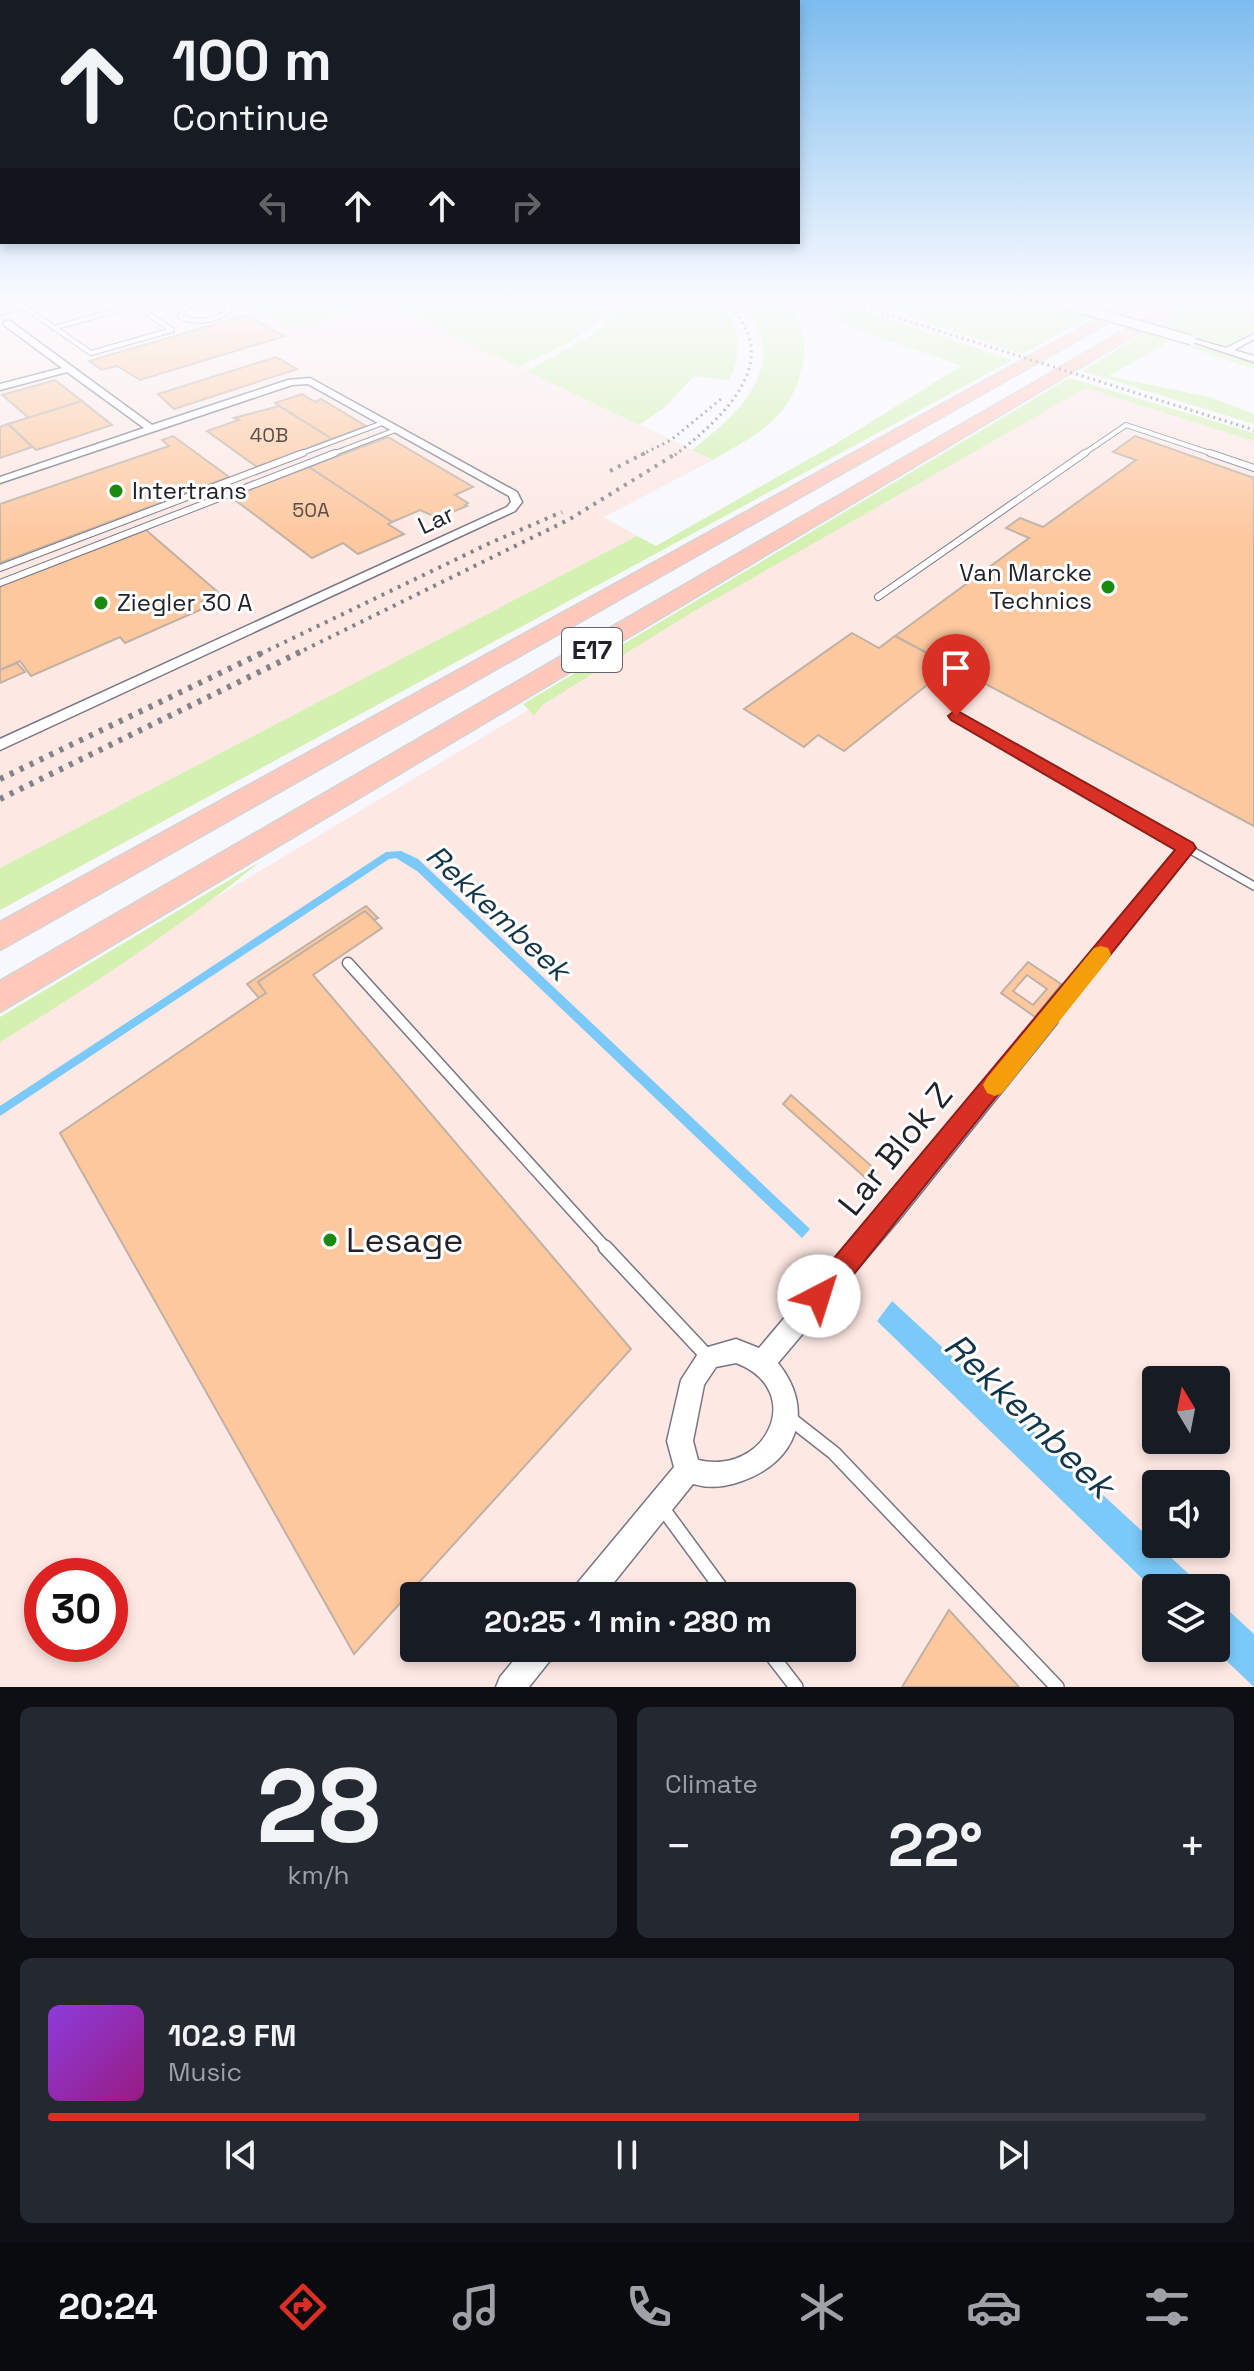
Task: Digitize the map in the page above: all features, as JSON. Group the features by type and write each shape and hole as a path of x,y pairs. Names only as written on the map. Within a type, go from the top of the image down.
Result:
{"highway":[{"name":"E17","path":"0,937 997,381"},
{"name":"E17","path":"0,998 1049,381"}],"street":[{"path":"0,387 23,381"},
{"path":"83,381 151,429"},
{"name":"Lar","path":"0,480 302,381 316,382 513,494 517,502 511,509 0,745"},
{"name":"Lar Blok Z","path":"763,1362 1050,1017"},
{"path":"736,1351 763,1362 780,1384 785,1413 777,1444 763,1459 714,1475 688,1470 680,1441 693,1380 709,1357 736,1351"},
{"path":"596,1582 688,1470"},
{"path":"510,1687 531,1662"}],"lane":[{"path":"0,568 385,422"},
{"path":"878,597 1126,425 1254,468"},
{"path":"0,583 398,429"},
{"path":"956,716 1254,886"},
{"path":"1050,1017 1187,848"},
{"path":"348,963 667,1316 709,1357"},
{"path":"785,1413 834,1453 1057,1687"},
{"path":"660,1504 717,1582"},
{"path":"777,1662 796,1687"}],"shaded area":[{"path":"0,381 549,381 713,460 604,517 637,536 0,868"},
{"path":"1075,382 1254,439 1254,1687 0,1687 0,1027"}],"green space":[{"path":"547,381 690,381 664,408 639,425"},
{"path":"756,381 798,381 779,414 756,434 713,460 692,450 728,420"},
{"path":"937,381 974,381 0,910 0,868 637,536 656,546 837,443"},
{"path":"1064,381 1078,381 1254,433 1254,441 1086,388 691,613 542,705 534,716 523,704"},
{"path":"1114,381 1132,381 1209,397 1254,414 1254,424"},
{"path":"261,861 134,956 0,1042 0,1017"}],"water":[{"path":"401,851 418,859 810,1229 802,1238 417,871 396,858 389,859 0,1116 0,1106 386,852"},
{"path":"892,1301 1142,1531 1142,1558 1171,1558 1189,1574 1142,1574 1142,1578 877,1321"},
{"path":"1230,1612 1254,1634 1254,1687 1228,1662"}],"building":[{"path":"56,381 82,401 29,418 2,395"},
{"path":"200,381 261,381 174,409 158,394"},
{"path":"302,394 315,402 321,399 366,426 332,439 275,403"},
{"path":"82,401 112,425 36,450 8,424"},
{"path":"279,406 332,439 257,467 207,431 239,420 234,418"},
{"path":"8,424 32,447 0,458 0,427"},
{"name":"Intertrans","path":"173,436 229,477 0,563 0,504 169,446 162,440"},
{"name":"Van Marcke Technics","path":"1135,436 1254,478 1254,826 895,636 1029,538 1006,528 1020,518 1043,527 1136,460 1113,452"},
{"path":"388,437 473,487 455,495 468,503 467,506 438,518 420,510 392,522 309,467"},
{"path":"309,467 392,522 388,524 404,534 358,554 343,543 312,558 231,497"},
{"name":"Ziegler 30 A","path":"146,530 220,594 201,602 209,606 125,643 120,637 31,676 20,661 0,670 0,586"},
{"path":"852,633 879,648 895,636 951,666 844,751 818,735 804,747 744,709"},
{"path":"17,663 25,672 0,683 0,670"},
{"path":"366,906 378,918 374,920 365,911 258,982 266,993 259,998 247,984"},
{"name":"Lesage","path":"365,911 382,928 313,975 631,1349 419,1582 400,1582 400,1603 354,1654 60,1133 266,993 258,982"},
{"path":"1028,962 1061,984 1035,1017 1001,993","holes":["1027,975 1047,989 1033,1005 1013,991"]},
{"path":"791,1095 877,1171 869,1181 783,1104"},
{"path":"949,1610 1019,1687 902,1687"}],"railway":[{"path":"675,455 717,418 744,381"},
{"path":"1097,381 1254,430"},
{"path":"645,453 671,440 721,399"},
{"path":"610,471 645,453"},
{"path":"641,455 645,453"},
{"path":"296,654 570,519 677,453"},
{"path":"260,654 490,543 562,512"},
{"path":"0,779 264,652"},
{"path":"0,799 300,652"}],"slow traffic":[{"path":"995,1085 1101,954"}],"place":[{"name":"Intertrans","path":"116,491"},
{"name":"Van Marcke Technics","path":"1108,587"},
{"name":"Ziegler 30 A","path":"101,603"},
{"name":"Lesage","path":"330,1240"}],"route":[{"path":"819,1296 1187,848 956,716"}],"water label":[{"name":"Rekkembeek","path":"498,913"},
{"name":"Rekkembeek","path":"1030,1415"}]}
